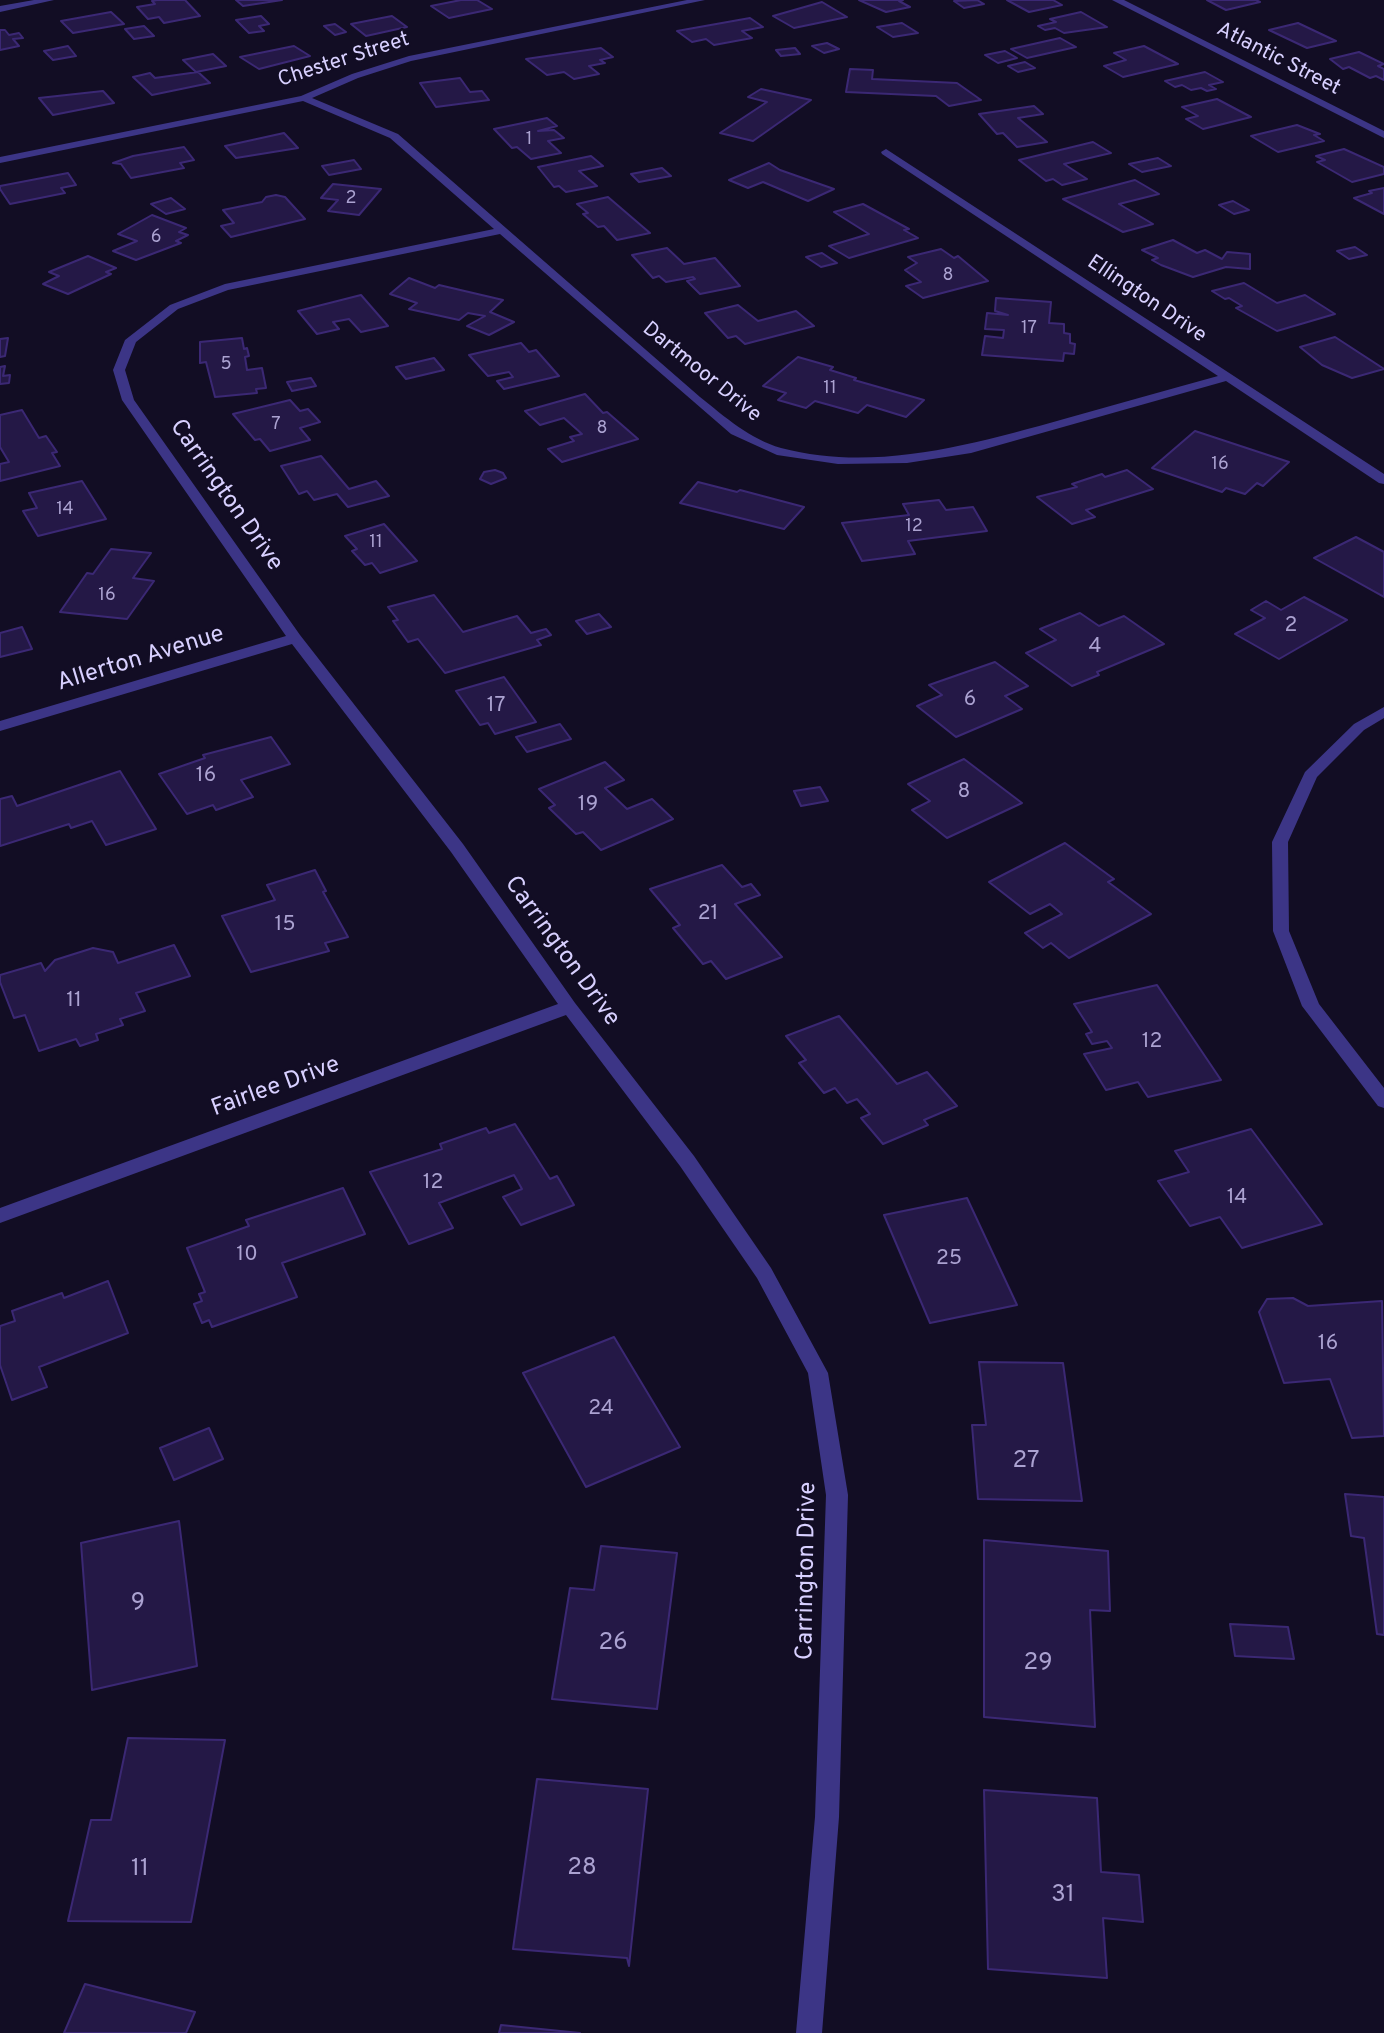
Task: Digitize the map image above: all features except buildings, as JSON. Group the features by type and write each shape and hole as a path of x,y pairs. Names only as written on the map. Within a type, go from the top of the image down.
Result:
{"street":[{"path":"0,9 49,0"},
{"name":"Chester Street","path":"0,160 304,98 355,76 409,59 700,0"},
{"name":"Atlantic Street","path":"1118,0 1384,135"},
{"name":"Dartmoor Drive","path":"304,98 394,135 425,159 501,230 735,431 776,451 838,460 907,459 971,449 1227,377"},
{"name":"Ellington Drive","path":"886,152 1384,480"},
{"name":"Carrington Drive","path":"501,230 225,287 174,307 131,340 119,370 128,400 295,638 457,848 569,1007 687,1161 748,1251 818,1373 837,1495 827,1817 809,2033"},
{"name":"Allerton Avenue","path":"0,726 295,638"},
{"path":"1384,711 1359,727 1310,775 1280,842 1281,931 1311,1006 1384,1101"},
{"name":"Fairlee Drive","path":"0,1216 569,1007"}]}
